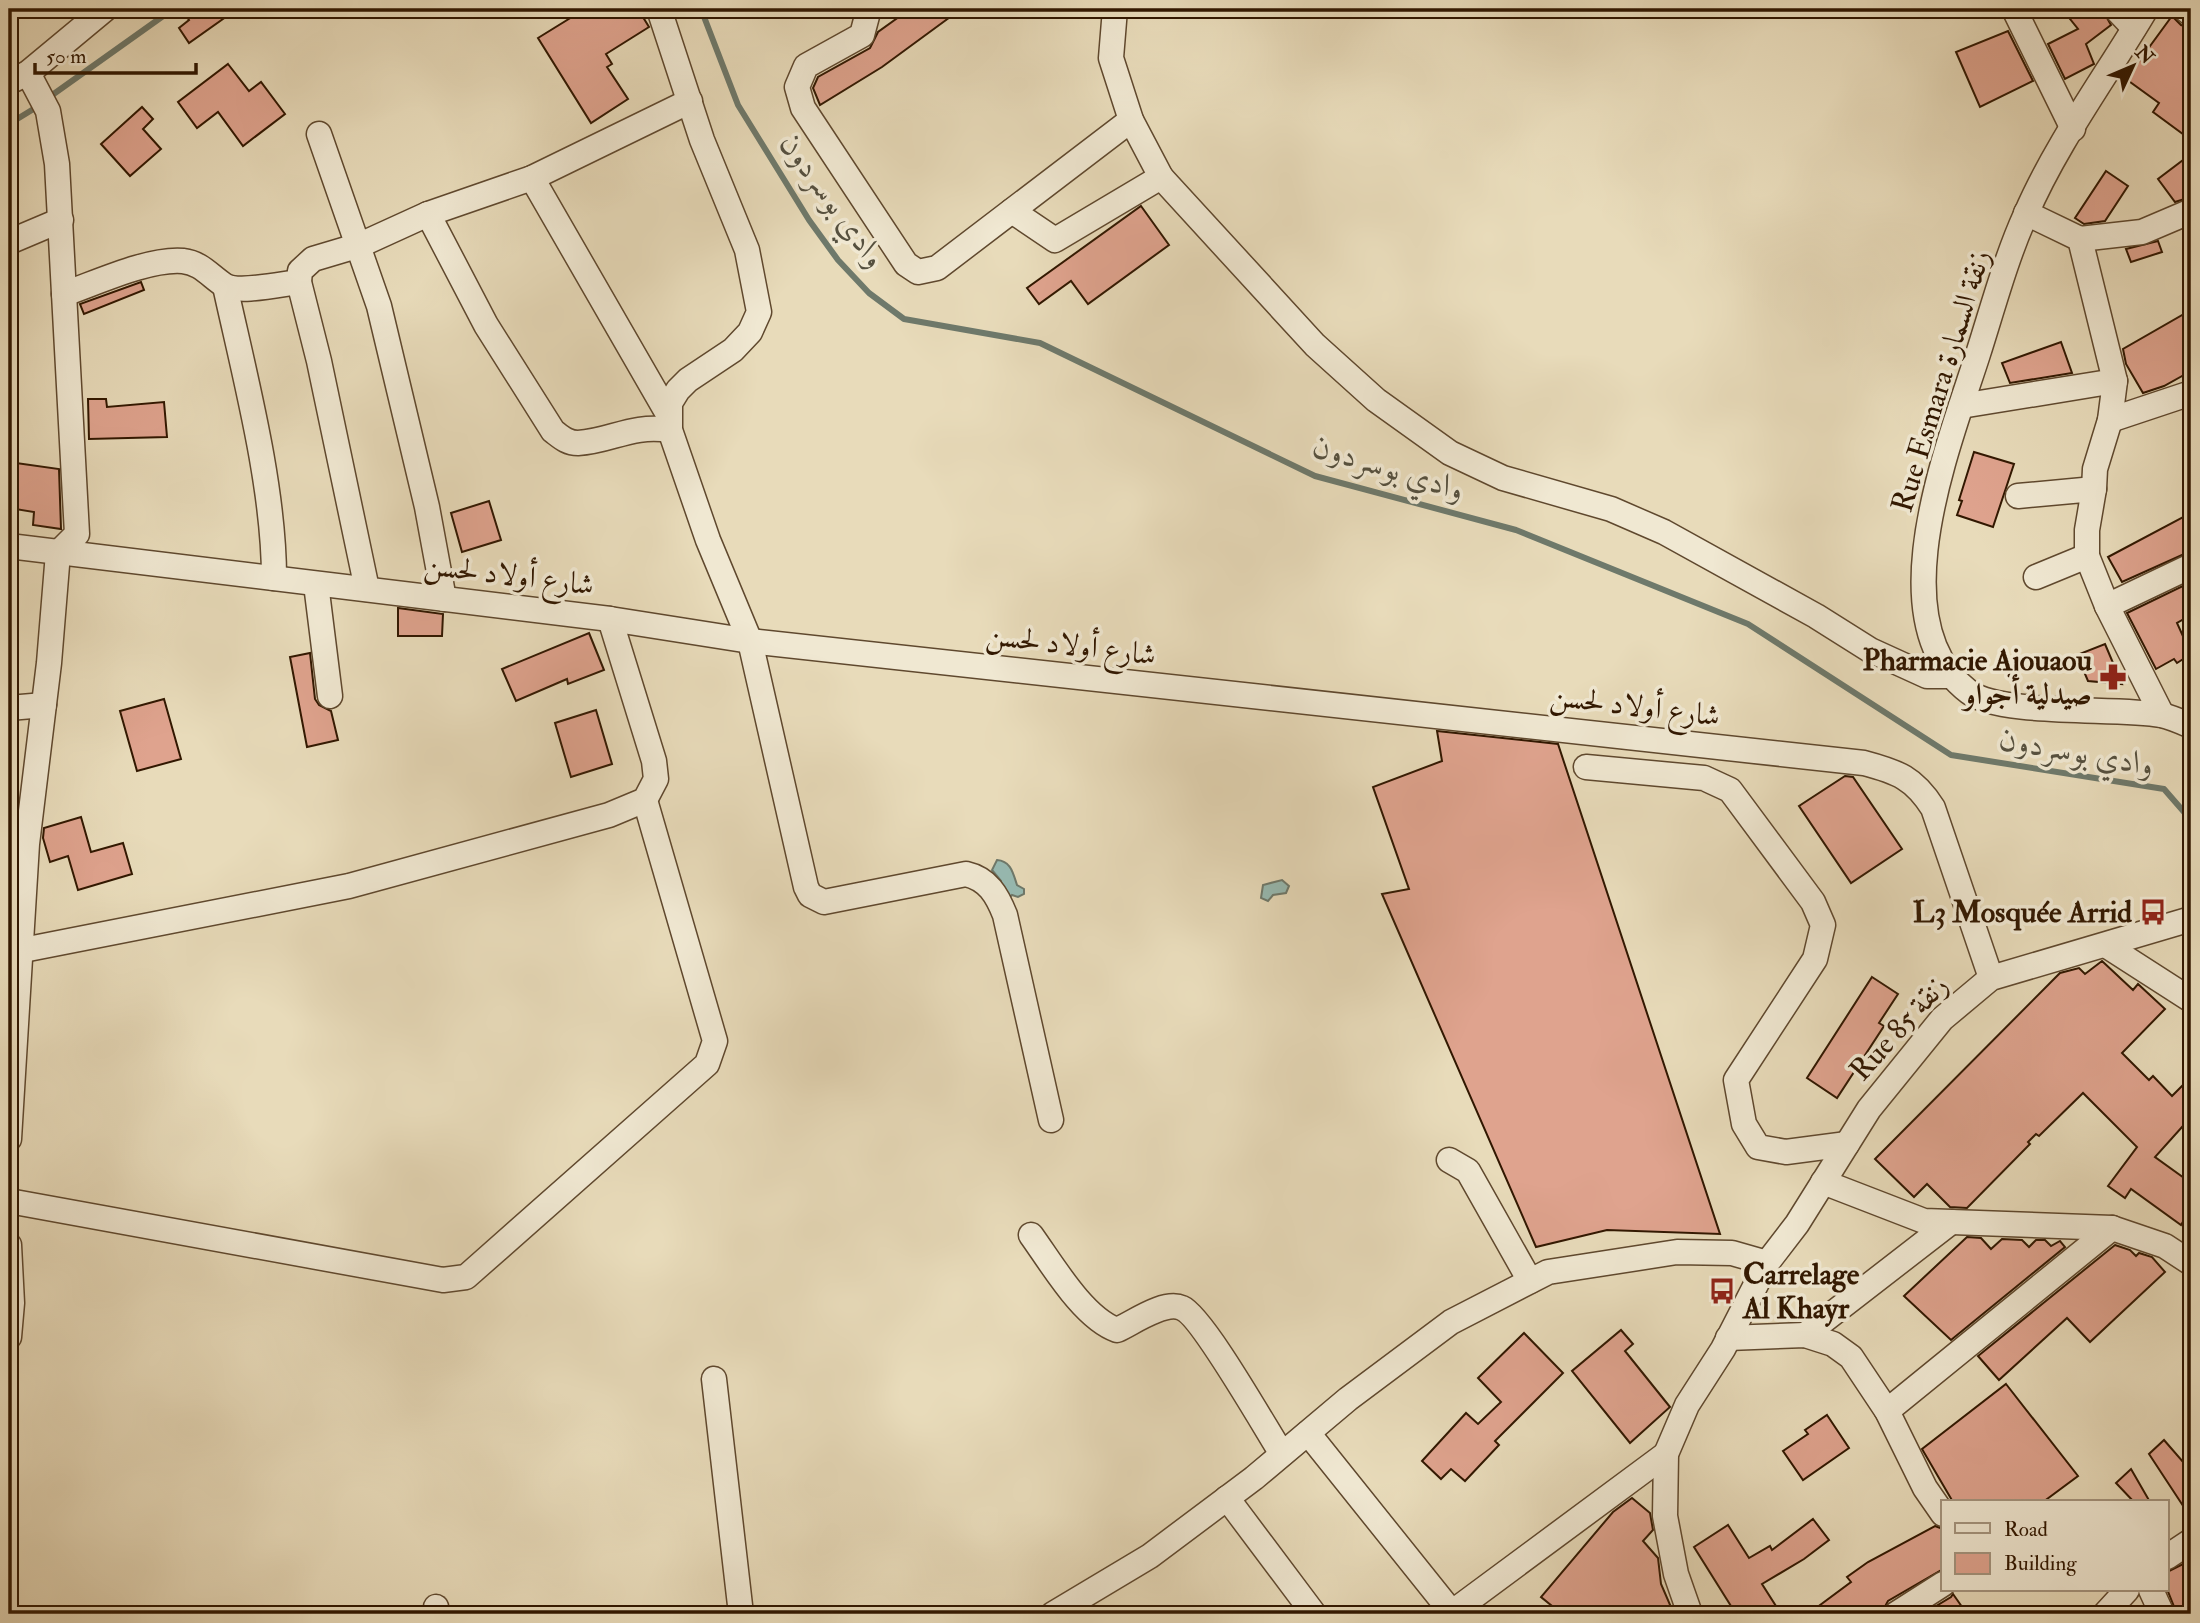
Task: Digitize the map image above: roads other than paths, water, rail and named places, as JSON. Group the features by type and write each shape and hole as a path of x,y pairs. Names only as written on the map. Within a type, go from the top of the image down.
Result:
{"street":[{"path":"9,1139 13,949 44,705 58,553 77,534 61,220 24,85 105,9"},
{"path":"659,9 702,140 747,250 759,312 750,332 733,350 688,380 678,390 669,422"},
{"path":"862,9 867,16 862,35 806,66 797,87 803,108 906,264 918,272 937,268 1131,120"},
{"path":"1115,9 1111,58 1131,120 1161,177 1315,345 1376,400 1451,453 1503,478 1587,501 1664,532 1816,616 1870,650 1927,676 1951,676"},
{"path":"2014,9 2073,130"},
{"path":"2116,9 2140,18"},
{"path":"2185,9 2191,13"},
{"name":"Rue Esmara زنقة السمارة","path":"2140,18 2026,213 1961,406 1929,521 1923,586 1931,637 1951,676 1971,694 2029,706 2162,715 2191,726"},
{"path":"367,589 319,361 299,282 300,271 313,259 360,245 428,214 532,178 690,101"},
{"path":"319,134 360,245 397,377 444,599"},
{"path":"1012,211 1055,240 1161,177"},
{"path":"532,178 669,422 708,540 750,641 810,895 824,902 835,902 966,874 977,876 988,884 1005,915 1051,1120"},
{"path":"2026,213 2080,239 2142,232 2189,212"},
{"path":"428,214 486,325 553,431 564,440 577,443 669,422"},
{"path":"9,242 61,220"},
{"path":"2080,239 2115,381 2110,420 2095,469 2087,530 2087,556 2107,606 2162,715"},
{"path":"64,294 151,265 183,261 197,265 225,286 246,289 299,282"},
{"path":"225,286 250,398 274,548 275,578"},
{"path":"1961,406 2115,381"},
{"path":"2110,420 2191,393"},
{"path":"2018,496 2094,489"},
{"name":"شارع أولاد لحسن","path":"9,546 610,619 750,641 1864,763 1919,786 1933,808 1991,978"},
{"path":"2036,577 2087,556"},
{"path":"2107,606 2191,566"},
{"path":"316,584 330,696"},
{"path":"13,949 349,886 542,835 609,815 645,800 656,779 654,761 610,619"},
{"path":"9,708 44,705"},
{"path":"1586,767 1704,778 1730,790 1813,902 1823,925 1815,959 1736,1080 1744,1124 1758,1147 1786,1152 1847,1144"},
{"path":"9,1201 443,1280 466,1277 707,1064 715,1041 645,800"},
{"name":"Rue 85 زنقة","path":"1666,1454 1687,1405 1728,1338 1767,1263 1909,1057 1959,1004 1991,978 2107,946 2191,919"},
{"path":"2107,946 2191,1000"},
{"path":"1450,1160 1468,1171 1530,1281"},
{"path":"1823,1182 1924,1221 2112,1228 2165,1246 2191,1263"},
{"path":"1805,1335 1951,1222"},
{"path":"1888,1411 2112,1228"},
{"path":"1031,1235 1091,1314 1104,1326 1117,1330 1171,1306 1183,1308 1201,1328 1282,1454"},
{"path":"9,1245 9,1337"},
{"path":"1061,1612 1150,1556 1227,1498 1348,1399 1451,1322 1530,1281 1558,1270 1677,1252 1732,1253 1767,1263"},
{"path":"1728,1338 1805,1335 1833,1344 1851,1357 1888,1411 1925,1488 1941,1511"},
{"path":"714,1379 741,1614"},
{"path":"1308,1433 1451,1614 1666,1454"},
{"path":"1666,1454 1665,1516 1676,1574 1690,1614"},
{"path":"1227,1498 1314,1614"},
{"path":"2168,1556 2191,1541"},
{"path":"1896,1614 1941,1585"},
{"path":"2105,1614 2125,1592"},
{"path":"2152,1592 2162,1614"}],"water":[{"path":"997,860 1008,865 1017,885 1024,889 1024,894 1018,897 1012,895 1009,898 1002,894 1001,881 992,870"},
{"path":"1282,880 1289,886 1286,893 1273,895 1268,901 1261,898 1263,885"}],"waterway":[{"path":"48,98 173,9"},
{"name":"وادي بوسردون","path":"701,9 738,105 809,220 838,260 869,293 904,319 1040,343 1315,476 1516,530 1748,624 1951,755 2164,789 2191,820"},
{"path":"9,124 40,105"}],"place":[{"name":"Pharmacie Ajouaou صيدلية أجواو","path":"2113,677"},
{"name":"L3 Mosquée Arrid","path":"2153,912"},
{"name":"Carrelage Al Khayr","path":"1722,1291"}]}
